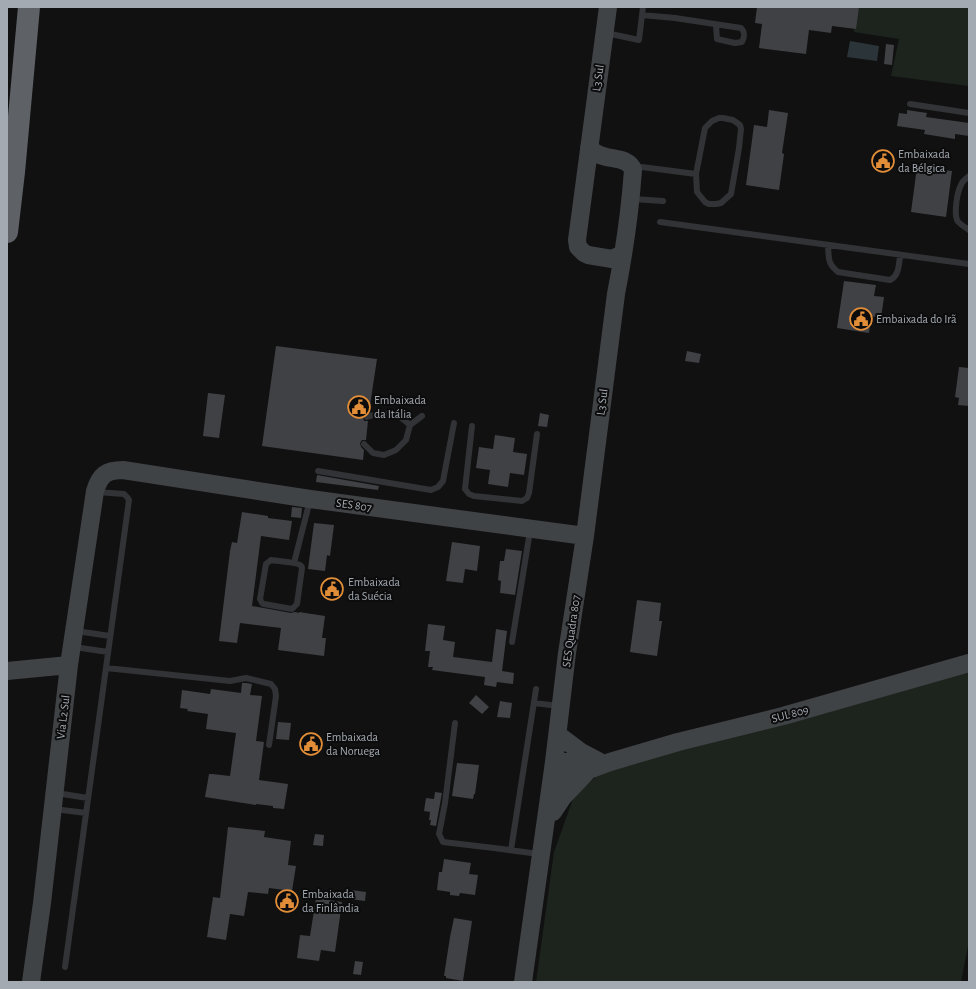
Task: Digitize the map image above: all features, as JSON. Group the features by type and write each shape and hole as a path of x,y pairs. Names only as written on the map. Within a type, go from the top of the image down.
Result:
{"highway":[{"path":"7,232 29,7"}],"street":[{"name":"L3 Sul","path":"608,7 592,154 576,240 578,247 588,255 619,260"},
{"path":"592,154 627,162 632,166"},
{"name":"L3 Sul","path":"585,536 619,260 631,199 632,166"},
{"name":"Via L2 Sul","path":"31,982 42,903 69,665 95,492 98,483 105,473 114,470 123,470"},
{"name":"SES 807","path":"123,470 310,499 585,536"},
{"name":"SES Quadra 807","path":"523,982 544,831 565,750 560,732 561,707 567,654 585,536"},
{"name":"SUL 809","path":"559,772 600,765 678,742 782,716 969,663"},
{"path":"8,672 69,665"},
{"path":"553,812 563,797 600,765 581,752 560,732"},
{"name":"SES Quadra 807","path":"544,831 560,794 559,772"}],"lane":[{"path":"605,33 639,40 643,7"},
{"path":"642,15 675,18 740,28 744,32 742,42 735,43 717,39 716,25"},
{"path":"910,104 969,114"},
{"path":"719,118 733,120 741,129 731,194 721,203 710,204 705,202 697,192 696,174 705,128 712,121 719,118"},
{"path":"632,166 696,174"},
{"path":"969,176 960,186 956,213 959,223 969,230"},
{"path":"631,199 663,201"},
{"path":"660,222 969,264"},
{"path":"828,245 829,260 832,267 838,272 890,280 897,274 900,255"},
{"path":"368,417 380,413 399,416 410,425"},
{"path":"364,444 373,453 384,455 396,450 406,440 410,425 422,416"},
{"path":"318,471 431,490 438,487 443,480 454,423"},
{"path":"472,426 465,489 469,494 474,496 522,501 527,498 529,493 537,434"},
{"path":"65,967 129,500 124,494 95,492"},
{"path":"294,563 310,499"},
{"path":"512,642 531,529"},
{"path":"270,560 294,563 300,564 302,568 297,604 292,609 262,603 260,599 266,564 270,560"},
{"path":"74,638 110,636"},
{"path":"74,638 108,652"},
{"path":"106,668 230,681 246,678 271,684 275,689 276,696 270,745"},
{"path":"511,850 536,689"},
{"path":"534,703 561,707"},
{"path":"455,723 445,803 439,834 440,838 443,842 541,854"},
{"path":"53,801 88,798"},
{"path":"53,801 86,813"}],"shaded area":[{"path":"857,7 969,7 969,86 891,76 899,39 854,32"},
{"path":"850,41 879,46 877,61 847,57"},
{"path":"969,670 969,940 961,982 536,982 554,852 574,796 605,769"}],"building":[{"path":"757,7 859,7 856,29 832,26 831,33 809,30 806,54 759,48 762,24 755,23"},
{"path":"886,44 894,45 892,65 884,64"},
{"path":"769,110 788,113 782,153 784,154 779,190 746,185 754,125 767,127"},
{"path":"907,110 927,113 926,117 969,123 969,136 955,134 955,139 924,134 925,130 897,126 899,113 907,114"},
{"path":"917,167 952,171 946,217 911,212"},
{"path":"844,281 876,285 874,296 884,297 881,318 871,316 869,333 837,328"},
{"path":"276,346 377,359 369,412 363,416 364,421 368,421 366,440 362,440 360,443 364,450 363,460 262,446"},
{"path":"687,351 701,354 699,363 685,361"},
{"path":"959,367 969,368 969,406 958,405 959,398 955,397"},
{"path":"208,393 225,395 219,438 203,436"},
{"path":"540,413 549,415 547,427 538,426"},
{"path":"495,435 515,438 513,452 527,454 524,475 510,473 508,487 488,484 490,470 476,468 479,447 493,449"},
{"path":"317,475 379,486 378,490 316,482"},
{"path":"292,507 302,508 301,518 291,517"},
{"path":"242,512 268,516 268,518 292,521 289,540 261,536 252,606 291,613 299,612 325,616 322,638 326,638 324,656 278,650 281,628 240,623 237,643 219,641 230,551 232,542 237,543"},
{"path":"314,523 334,525 330,556 327,555 325,571 308,569"},
{"path":"452,542 480,546 477,571 465,569 463,583 446,581"},
{"path":"506,549 522,551 515,595 500,593 501,581 498,580 500,561 504,561"},
{"path":"637,600 661,603 659,621 662,621 657,656 630,652"},
{"path":"428,624 445,626 443,640 455,642 453,657 492,662 496,629 507,631 502,671 514,673 513,684 497,682 496,687 484,685 485,677 432,670 433,667 428,667 430,651 425,651"},
{"path":"242,683 252,684 250,695 262,696 256,741 264,742 259,780 288,784 284,809 273,808 273,806 256,805 205,797 209,774 230,776 236,733 206,729 208,714 187,711 188,709 180,708 182,690 210,694 211,689 241,693"},
{"path":"476,695 489,707 482,714 469,703"},
{"path":"500,701 512,703 510,718 497,717"},
{"path":"278,722 291,723 289,740 276,739"},
{"path":"457,763 479,765 473,799 452,796"},
{"path":"435,792 442,793 436,826 430,825 430,812 424,811 426,798 434,799"},
{"path":"228,827 265,831 264,837 291,841 288,865 296,866 292,891 269,888 268,894 248,892 244,916 230,914 226,940 207,937 213,897 220,898"},
{"path":"315,834 324,835 323,846 313,845"},
{"path":"444,859 471,863 469,874 478,875 475,895 460,893 459,896 450,895 450,892 437,890 439,872 442,872"},
{"path":"351,890 366,892 365,901 350,899"},
{"path":"316,898 342,902 335,952 321,950 319,961 297,958 300,935 310,936"},
{"path":"454,918 472,921 463,981 446,978 446,976 444,976"},
{"path":"355,961 363,962 361,975 353,974"}],"place":[{"name":"Embaixada da Bélgica","path":"883,161"},
{"name":"Embaixada do Irã","path":"861,319"},
{"name":"Embaixada da Itália","path":"359,407"},
{"name":"Embaixada da Suécia","path":"332,589"},
{"name":"Embaixada da Noruega","path":"311,744"},
{"name":"Embaixada da Finlândia","path":"287,901"}]}
